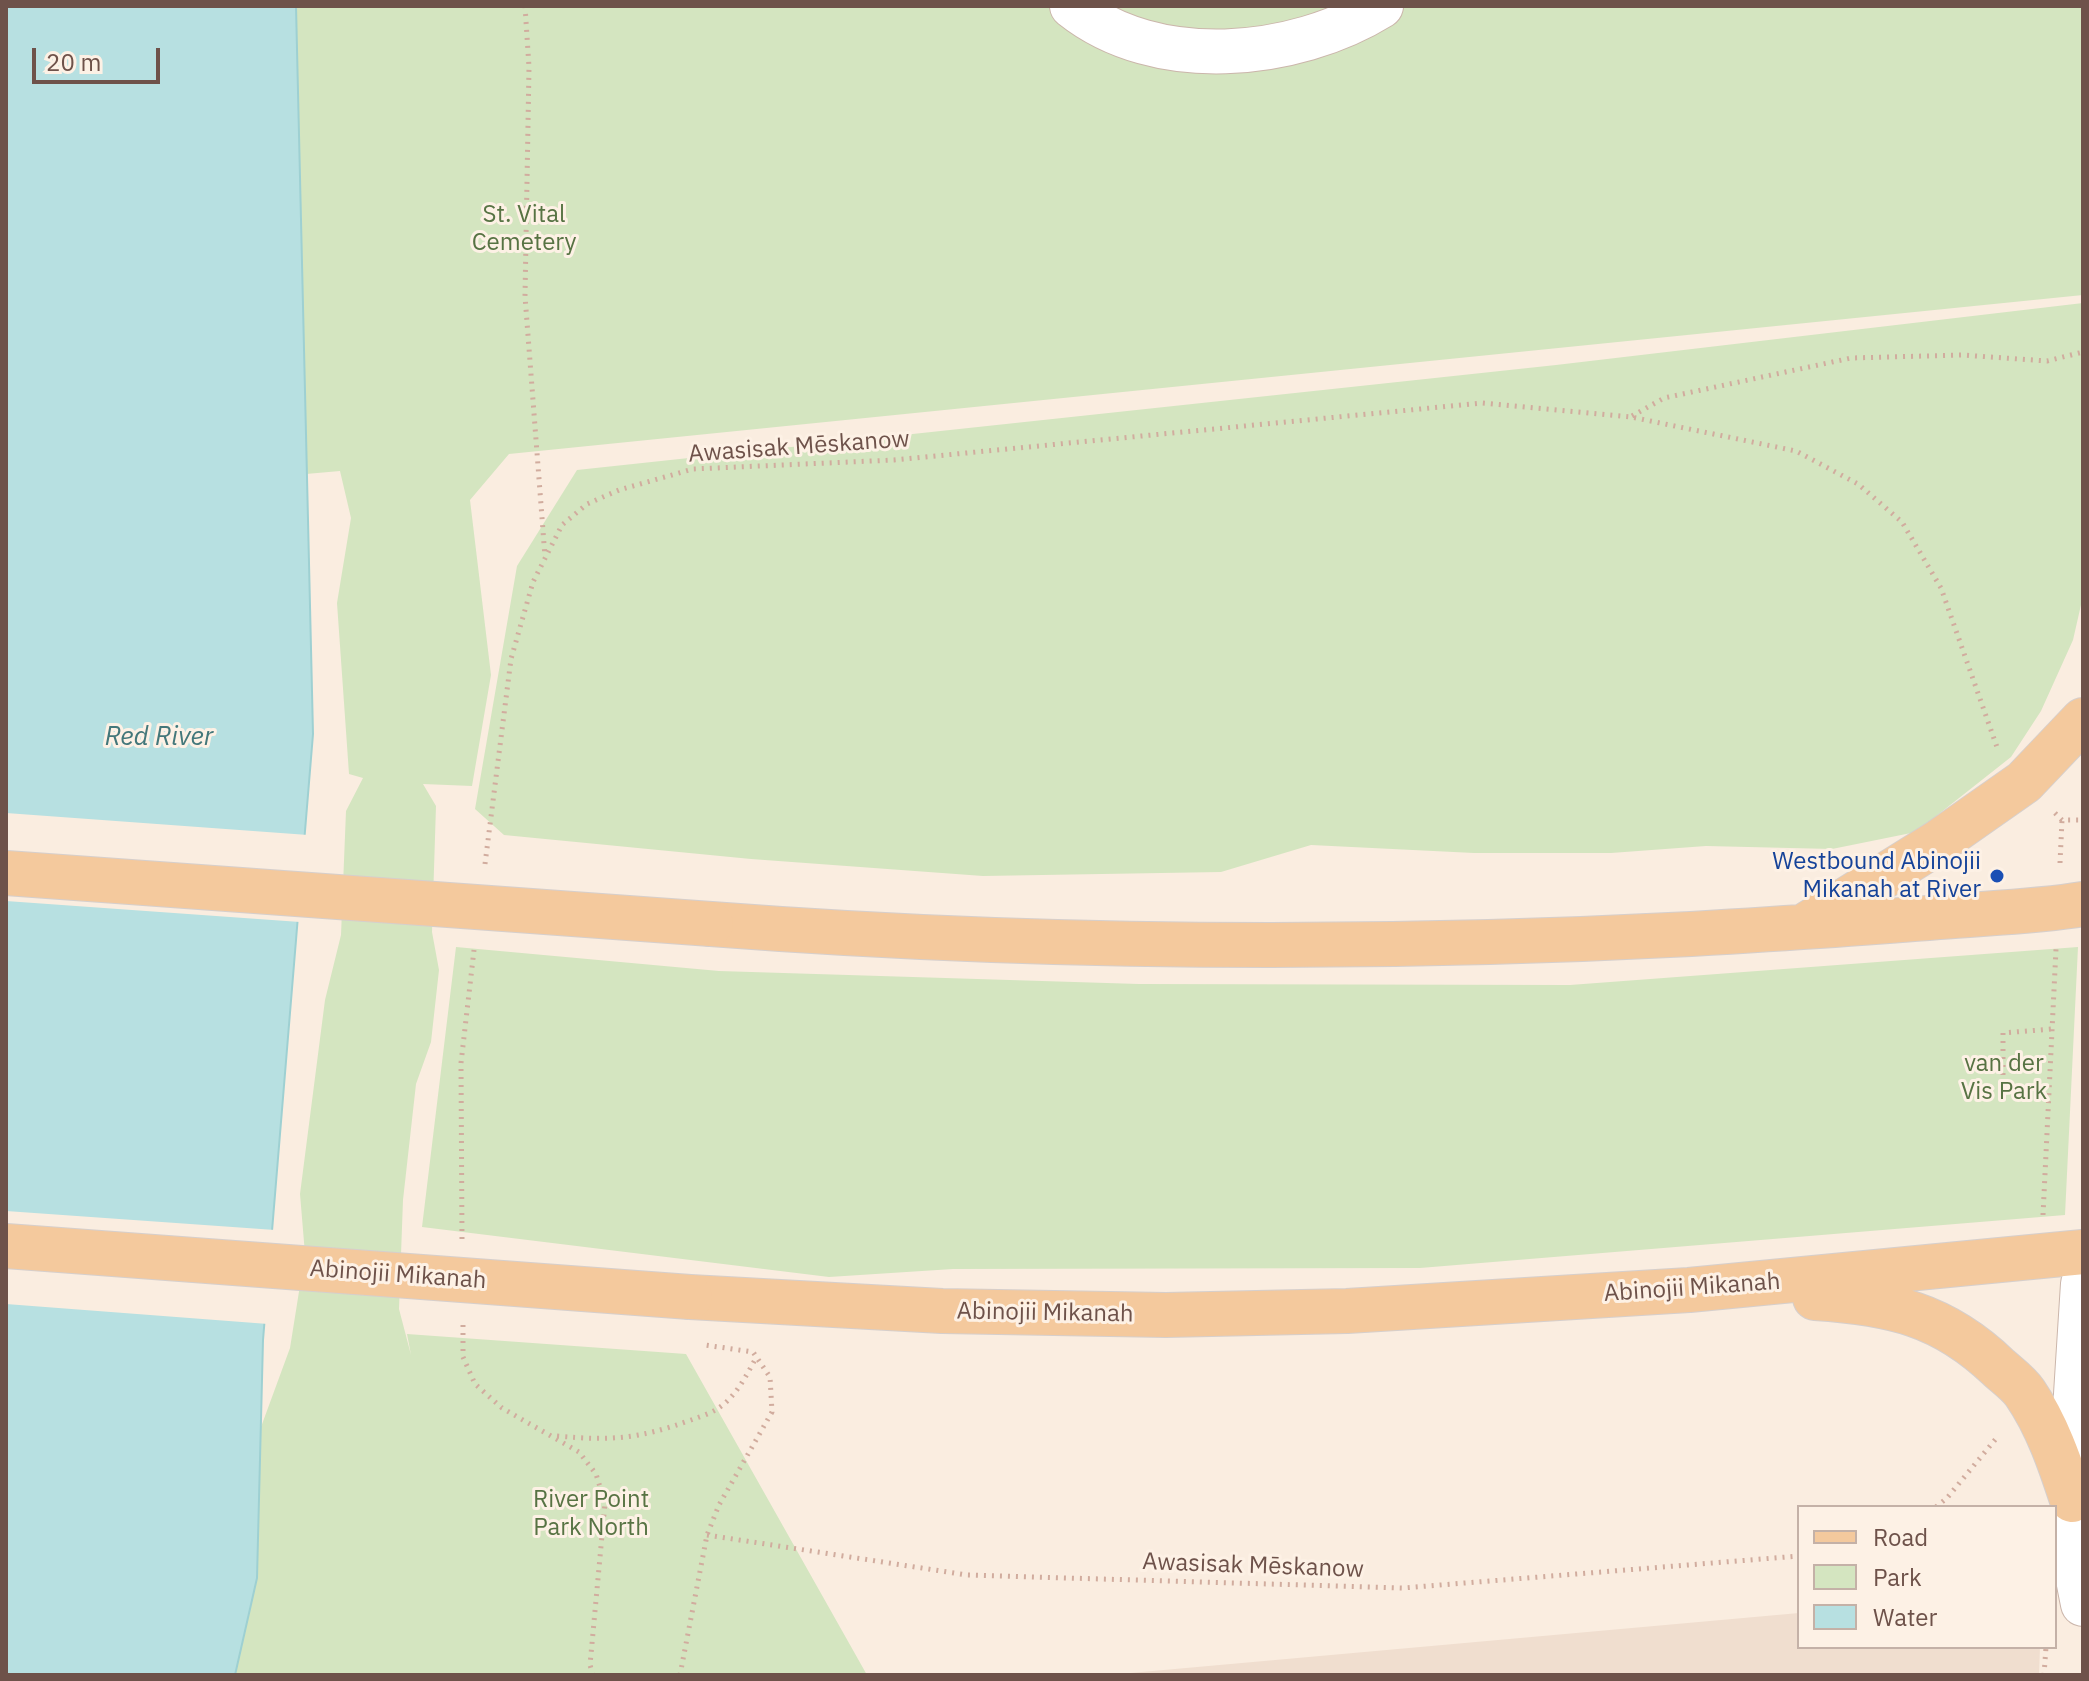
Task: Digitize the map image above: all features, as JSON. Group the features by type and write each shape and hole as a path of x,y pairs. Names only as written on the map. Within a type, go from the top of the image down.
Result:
{"main road":[{"path":"1801,928 1937,843 2024,782 2083,720"},
{"path":"6,873 919,937 1168,944 1524,942 1801,928 2071,906"},
{"name":"Abinojii Mikanah","path":"6,1246 690,1297 942,1311 1166,1315 1347,1311 1689,1290 2062,1254"},
{"path":"1689,1290 1865,1302 1927,1317 1976,1346 2024,1391 2056,1451 2072,1500"}],"street":[{"path":"1072,6 1119,34 1172,48 1217,52 1272,48 1359,20 1381,6"},
{"path":"2083,1284 2072,1458 2072,1500 2083,1604"}],"path":[{"path":"525,6 529,67 525,296 545,558"},
{"path":"1631,417 1664,398 1851,358 1962,355 2047,361 2083,352"},
{"name":"Awasisak Mēskanow","path":"483,876 511,659 533,582 562,525 587,504 619,490 693,469 894,460 1482,403 1631,417 1796,451 1858,484 1902,522 1941,588 2000,755"},
{"path":"2062,820 2071,906 2052,1029 2062,1254"},
{"path":"462,1249 461,1063 476,938"},
{"path":"2003,1083 2003,1033 2052,1029"},
{"path":"463,1310 463,1357 475,1384 502,1408 579,1452 596,1474 605,1503 590,1665 593,1675"},
{"path":"680,1675 707,1535 719,1505 772,1412 770,1377 753,1352 700,1344"},
{"path":"552,1436 606,1440 642,1436 700,1416 726,1402 743,1383 756,1358"},
{"path":"1938,1505 2008,1425"},
{"name":"Awasisak Mēskanow","path":"707,1535 967,1575 1403,1588 1797,1556"},
{"path":"2044,1675 2046,1649"}],"shaded area":[{"path":"1797,1613 1797,1649 2040,1649 2039,1675 1108,1675"}],"green space":[{"name":"St. Vital Cemetery","path":"296,6 2083,6 2083,295 509,454 470,500 491,675 472,786 423,784 436,806 432,932 439,970 431,1042 416,1084 403,1200 399,1309 411,1355 407,1334 686,1354 867,1675 235,1675 257,1577 261,1427 290,1348 305,1254 300,1194 325,1000 341,935 346,811 363,778 349,774 337,603 351,518 340,471 306,474"},
{"path":"2083,303 2083,596 2073,640 2041,711 2011,757 1916,832 1832,849 1706,846 1611,853 1474,853 1311,845 1221,872 983,876 751,859 504,835 475,809 517,566 577,470 1556,365"},
{"name":"van der Vis Park","path":"456,947 719,971 1139,984 1570,985 2078,947 2065,1215 1420,1268 953,1269 829,1277 422,1227"}],"water":[{"name":"Red River","path":"6,6 296,6 313,734 263,1340 257,1578 235,1675 6,1675"}],"pier":[{"path":"6,813 308,835 300,922 6,901"},
{"path":"6,1211 275,1230 268,1324 6,1304"}],"place":[{"name":"Westbound Abinojii Mikanah at River","path":"1997,876"}],"park label":[{"name":"River Point Park North","path":"591,1514"}]}
